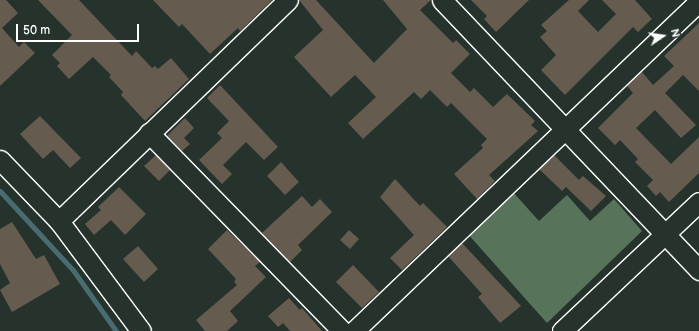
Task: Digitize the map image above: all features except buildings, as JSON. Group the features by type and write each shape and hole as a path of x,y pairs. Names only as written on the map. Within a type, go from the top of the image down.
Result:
{"street":[{"path":"59,221 288,0"},
{"path":"442,0 565,127 699,270"},
{"path":"354,331 565,127 699,1"},
{"path":"149,133 342,331"},
{"path":"0,160 59,221 140,331"},
{"path":"562,331 699,202"}],"green space":[{"path":"512,191 539,221 567,195 590,221 614,199 642,231 547,323 467,233"}],"waterway":[{"path":"0,191 73,270 116,331"}]}
